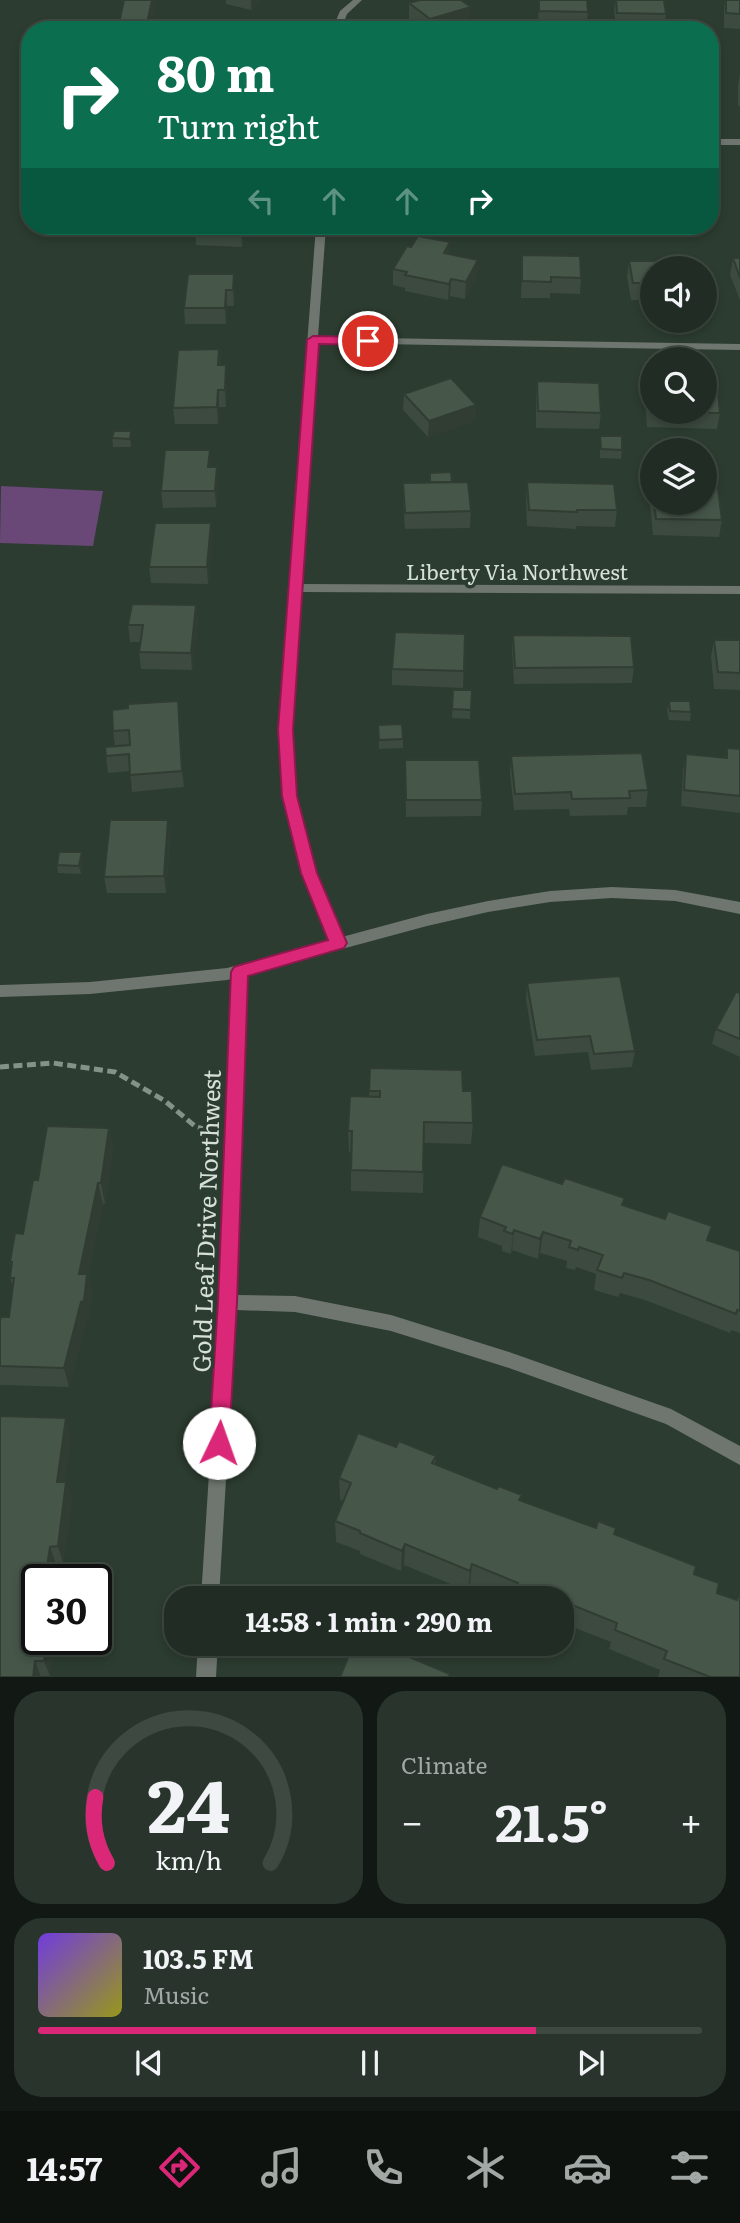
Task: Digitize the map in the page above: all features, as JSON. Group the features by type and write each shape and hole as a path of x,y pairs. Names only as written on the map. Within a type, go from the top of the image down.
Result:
{"street":[{"path":"340,21 344,13 358,0"},
{"path":"719,142 740,142"},
{"path":"320,235 285,730 289,796 309,873 338,943"},
{"path":"313,340 740,347"},
{"name":"Liberty Via Northwest","path":"294,588 740,590"},
{"path":"0,991 136,985 240,972 338,943 490,904 566,893 642,892 710,900 740,908"},
{"name":"Gold Leaf Drive Northwest","path":"211,1586 228,1302 240,972"},
{"path":"228,1302 295,1304 391,1323 497,1356 671,1417 740,1456"},
{"path":"206,1677 207,1656"}],"path":[{"path":"0,1067 53,1063 115,1072 165,1101 196,1126 234,1137"}],"shaded area":[{"path":"1,486 103,491 93,546 0,543"}],"building":[{"path":"124,0 152,0 148,21 120,21"},
{"path":"420,0 461,0 471,7 430,19 409,3"},
{"path":"539,0 587,0 588,12 539,11"},
{"path":"616,0 664,0 666,14 617,13"},
{"path":"726,0 740,0 740,14 726,13"},
{"path":"418,236 450,242 444,253 478,260 466,282 451,279 449,284 405,275 407,272 393,269 407,246 411,247"},
{"path":"522,255 580,256 581,278 551,277 551,282 522,281"},
{"path":"733,258 740,258 740,278"},
{"path":"629,261 640,261 640,283 633,283"},
{"path":"188,274 234,274 233,290 226,290 225,308 184,308"},
{"path":"219,349 218,365 226,365 225,390 218,390 217,407 173,408 178,350"},
{"path":"451,378 476,405 429,421 404,394"},
{"path":"537,381 599,383 601,413 538,411"},
{"path":"717,383 720,413 717,413"},
{"path":"114,431 131,431 130,439 112,438"},
{"path":"600,436 622,436 622,450 601,449"},
{"path":"165,450 210,450 208,467 217,467 215,491 161,491"},
{"path":"451,472 452,482 430,482 430,473"},
{"path":"468,482 471,511 405,513 403,483"},
{"path":"527,482 614,484 617,510 529,510"},
{"path":"718,489 722,520 656,519 656,515 717,515"},
{"path":"155,523 211,523 207,567 149,567"},
{"path":"132,604 196,605 191,653 139,652 143,625 128,625"},
{"path":"395,632 465,634 464,671 392,669"},
{"path":"513,635 631,636 634,667 515,668"},
{"path":"714,640 740,640 740,673 718,672"},
{"path":"453,690 472,690 471,710 452,709"},
{"path":"178,701 182,771 130,775 129,754 106,756 105,747 130,745 129,730 113,731 112,710 128,708 128,704"},
{"path":"669,701 690,701 691,712 670,711"},
{"path":"402,724 403,739 379,740 378,725"},
{"path":"727,748 740,749 740,796 684,790 686,754 727,758"},
{"path":"642,753 648,790 629,791 630,798 572,799 571,792 515,794 511,756"},
{"path":"405,760 479,760 482,800 406,800"},
{"path":"110,820 168,820 164,876 104,877"},
{"path":"59,852 82,852 79,866 57,865"},
{"path":"620,976 635,1051 594,1054 590,1036 537,1040 527,983"},
{"path":"736,992 740,993 740,1039 716,1029"},
{"path":"370,1068 462,1070 463,1091 472,1091 473,1123 424,1122 423,1172 351,1170 352,1131 348,1131 350,1096 380,1097 380,1091 369,1091"},
{"path":"47,1126 109,1128 101,1183 98,1183 79,1274 87,1274 84,1301 81,1302 64,1368 0,1366 0,1320 1,1317 9,1317 14,1278 10,1278 10,1262 15,1233 23,1234 33,1180 38,1180"},
{"path":"502,1164 562,1184 565,1178 625,1198 622,1205 665,1219 668,1211 712,1226 707,1240 740,1251 740,1311 737,1310 736,1314 649,1280 624,1273 622,1278 597,1270 603,1255 579,1247 578,1250 569,1247 571,1241 543,1232 540,1239 514,1230 513,1234 504,1231 506,1227 480,1217"},
{"path":"0,1416 66,1418 57,1482 66,1482 58,1546 50,1547 47,1564 21,1564 21,1655 45,1655 44,1661 35,1661 33,1677 0,1677"},
{"path":"358,1433 396,1447 399,1441 436,1456 432,1463 497,1489 498,1486 522,1495 519,1500 596,1528 598,1521 616,1528 614,1534 696,1566 694,1574 719,1583 717,1593 737,1600 740,1595 740,1677 710,1677 664,1659 667,1651 615,1630 617,1623 574,1606 574,1586 517,1586 518,1583 472,1564 470,1571 405,1544 402,1551 335,1521 351,1483 339,1478"},
{"path":"349,1656 407,1656 450,1674 448,1677 340,1677"}],"route":[{"path":"219,1443 228,1302 240,972 338,943 309,873 289,796 285,730 313,340 368,341"}]}
